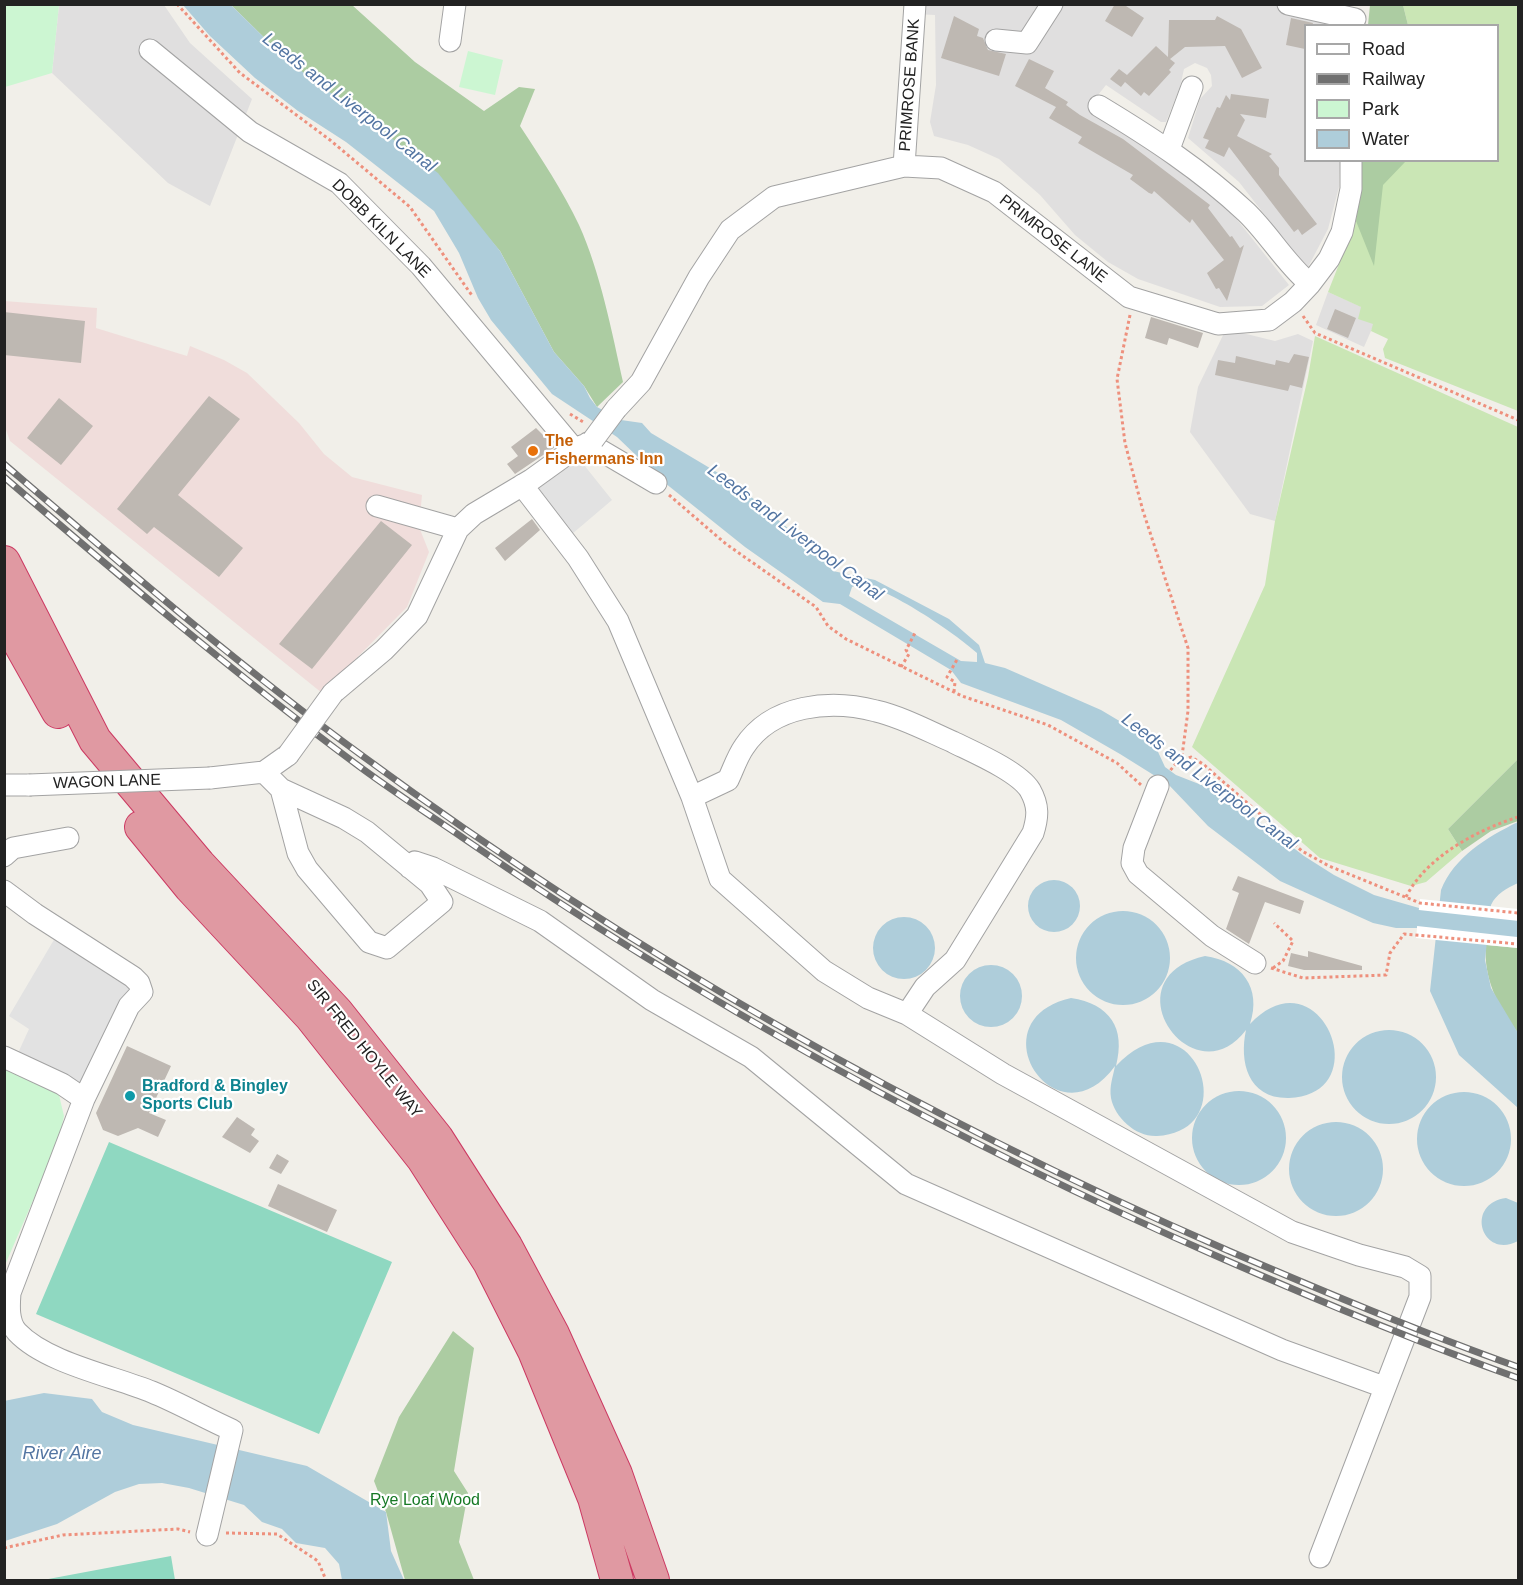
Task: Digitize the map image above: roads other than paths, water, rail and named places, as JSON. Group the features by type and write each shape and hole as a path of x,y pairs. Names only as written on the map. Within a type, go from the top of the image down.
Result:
{"highway":[{"name":"SIR FRED HOYLE WAY","path":"4,562 95,740 199,864 338,1012 437,1138 506,1246 554,1334 616,1474 653,1581"},
{"name":"SIR FRED HOYLE WAY","path":"4,616 82,755 190,887 311,1017 423,1159 489,1262 534,1351 594,1498 617,1581"}],"street":[{"path":"450,41 455,4"},
{"name":"PRIMROSE BANK","path":"904,166 915,4"},
{"path":"996,40 1027,42 1052,4"},
{"path":"1288,4 1355,16"},
{"name":"DOBB KILN LANE","path":"150,50 250,132 339,183 421,266 534,398 585,444"},
{"path":"1169,148 1192,87"},
{"path":"1099,106 1169,148 1248,214 1291,268 1310,284"},
{"name":"PRIMROSE LANE","path":"459,529 474,514 585,444 642,382 699,278 730,230 774,197 904,166 941,168 994,192 1129,297 1218,324 1269,320 1293,302 1310,284 1329,259 1342,232 1351,189 1351,162"},
{"path":"585,444 656,483"},
{"path":"522,485 578,558 618,621 692,796 720,879 824,971 868,998 907,1014 934,1034 1003,1074 1292,1232 1359,1255 1405,1267 1420,1276 1420,1297 1320,1557"},
{"path":"281,789 298,853 307,869 369,942 387,948 442,902 430,884 344,818 281,789 264,772 288,755 333,693 384,650 417,616 459,529 377,506"},
{"path":"692,796 728,780 744,746 761,729 778,717 803,707 838,705 877,711 922,729 977,753 1029,788 1037,805 1038,818 1033,833 955,960 925,987 907,1014"},
{"name":"WAGON LANE","path":"4,785 210,778 264,772"},
{"path":"1158,786 1134,848 1132,863 1138,873 1212,936 1264,966"},
{"path":"4,856 13,848 68,838"},
{"path":"410,868 415,862 433,868 540,921 652,1000 751,1057 906,1184 1282,1350 1384,1387"},
{"path":"4,891 35,914 133,977 142,992 129,1006 84,1099 10,1293 8,1311 15,1330 29,1343 73,1364 152,1392 232,1430 207,1535"},
{"path":"4,1057 62,1084 84,1099"}],"water":[{"path":"183,5 231,5 288,61 438,173 500,251 554,352 584,386 597,407 621,420 642,423 651,433 735,483 825,560 833,571 875,580 949,619 979,645 985,663 1005,668 1101,710 1153,741 1165,767 1176,775 1222,793 1304,856 1334,875 1374,895 1419,908 1417,928 1396,928 1373,923 1280,881 1208,826 1168,784 1120,754 1061,720 961,683 951,670 840,604 823,602 745,547 665,483 617,437 552,394 491,320 478,298 459,253 434,211 346,142 298,111 255,78 210,36","holes":["859,584 903,602 953,634 977,653 977,662 961,661 849,596 852,587"]},
{"path":"1518,822 1518,883 1506,889 1491,905 1485,960 1491,988 1518,1033 1518,1108 1459,1055 1430,991 1441,890 1447,878 1463,858 1483,841"},
{"path":"1054,880 1068,884 1076,892 1080,906 1076,920 1068,928 1054,932 1040,928 1032,920 1028,906 1032,892 1040,884"},
{"path":"1123,911 1141,915 1156,925 1166,940 1170,958 1166,976 1156,991 1141,1001 1123,1005 1105,1001 1090,991 1080,976 1076,958 1080,940 1090,925 1105,915"},
{"path":"898,917 910,917 926,926 933,936 935,948 933,960 926,970 910,979 898,979 887,974 878,965 873,954 873,942 878,931 887,922"},
{"path":"1205,956 1229,964 1246,978 1253,999 1250,1024 1275,1006 1298,1004 1317,1014 1330,1032 1335,1053 1331,1074 1316,1091 1289,1098 1275,1097 1264,1092 1256,1085 1246,1066 1244,1042 1246,1030 1225,1048 1203,1051 1184,1043 1169,1027 1161,1008 1163,987 1176,968"},
{"path":"985,965 997,965 1013,974 1020,984 1022,996 1020,1008 1013,1018 997,1027 985,1027 974,1022 965,1013 960,1002 960,990 965,979 974,970"},
{"path":"1071,998 1096,1006 1112,1020 1119,1040 1116,1066 1143,1046 1167,1042 1186,1052 1199,1069 1204,1091 1200,1112 1184,1128 1157,1136 1134,1130 1128,1125 1117,1113 1111,1098 1115,1066 1092,1087 1070,1093 1050,1086 1034,1071 1027,1051 1029,1029 1043,1011"},
{"path":"1389,1030 1407,1034 1422,1044 1432,1059 1436,1077 1432,1095 1422,1110 1407,1120 1389,1124 1371,1120 1356,1110 1346,1095 1342,1077 1346,1059 1356,1044 1371,1034"},
{"path":"1239,1091 1257,1095 1272,1105 1282,1120 1286,1138 1282,1156 1272,1171 1257,1181 1239,1185 1221,1181 1206,1171 1196,1156 1192,1138 1196,1120 1206,1105 1221,1095"},
{"path":"1464,1092 1482,1096 1497,1106 1507,1121 1511,1139 1507,1157 1497,1172 1482,1182 1464,1186 1446,1182 1431,1172 1421,1157 1417,1139 1421,1121 1431,1106 1446,1096"},
{"path":"1336,1122 1354,1126 1369,1136 1379,1151 1383,1169 1379,1187 1369,1202 1354,1212 1336,1216 1318,1212 1303,1202 1293,1187 1289,1169 1293,1151 1303,1136 1318,1126"},
{"path":"1506,1198 1518,1203 1518,1241 1505,1245 1495,1243 1487,1237 1482,1219 1485,1210 1493,1202"},
{"name":"River Aire","path":"44,1393 92,1399 102,1412 133,1425 307,1466 386,1512 391,1551 404,1580 342,1580 339,1564 325,1548 296,1543 282,1529 262,1522 244,1505 189,1488 162,1483 139,1484 115,1492 57,1524 5,1541 4,1401"}],"waterway":[{"name":"Leeds and Liverpool Canal","path":"1396,914 1518,929"}],"railway":[{"path":"4,464 181,614 317,722 466,829 569,899 675,965 892,1088 1115,1200 1337,1296 1518,1367"},
{"path":"4,477 222,660 370,774 556,900 740,1014 929,1118 1123,1214 1331,1305 1518,1378"}],"place":[{"name":"The Fishermans Inn","path":"533,451"},
{"name":"Bradford & Bingley Sports Club","path":"130,1096"}],"park label":[{"name":"Rye Loaf Wood","path":"425,1501"}]}
